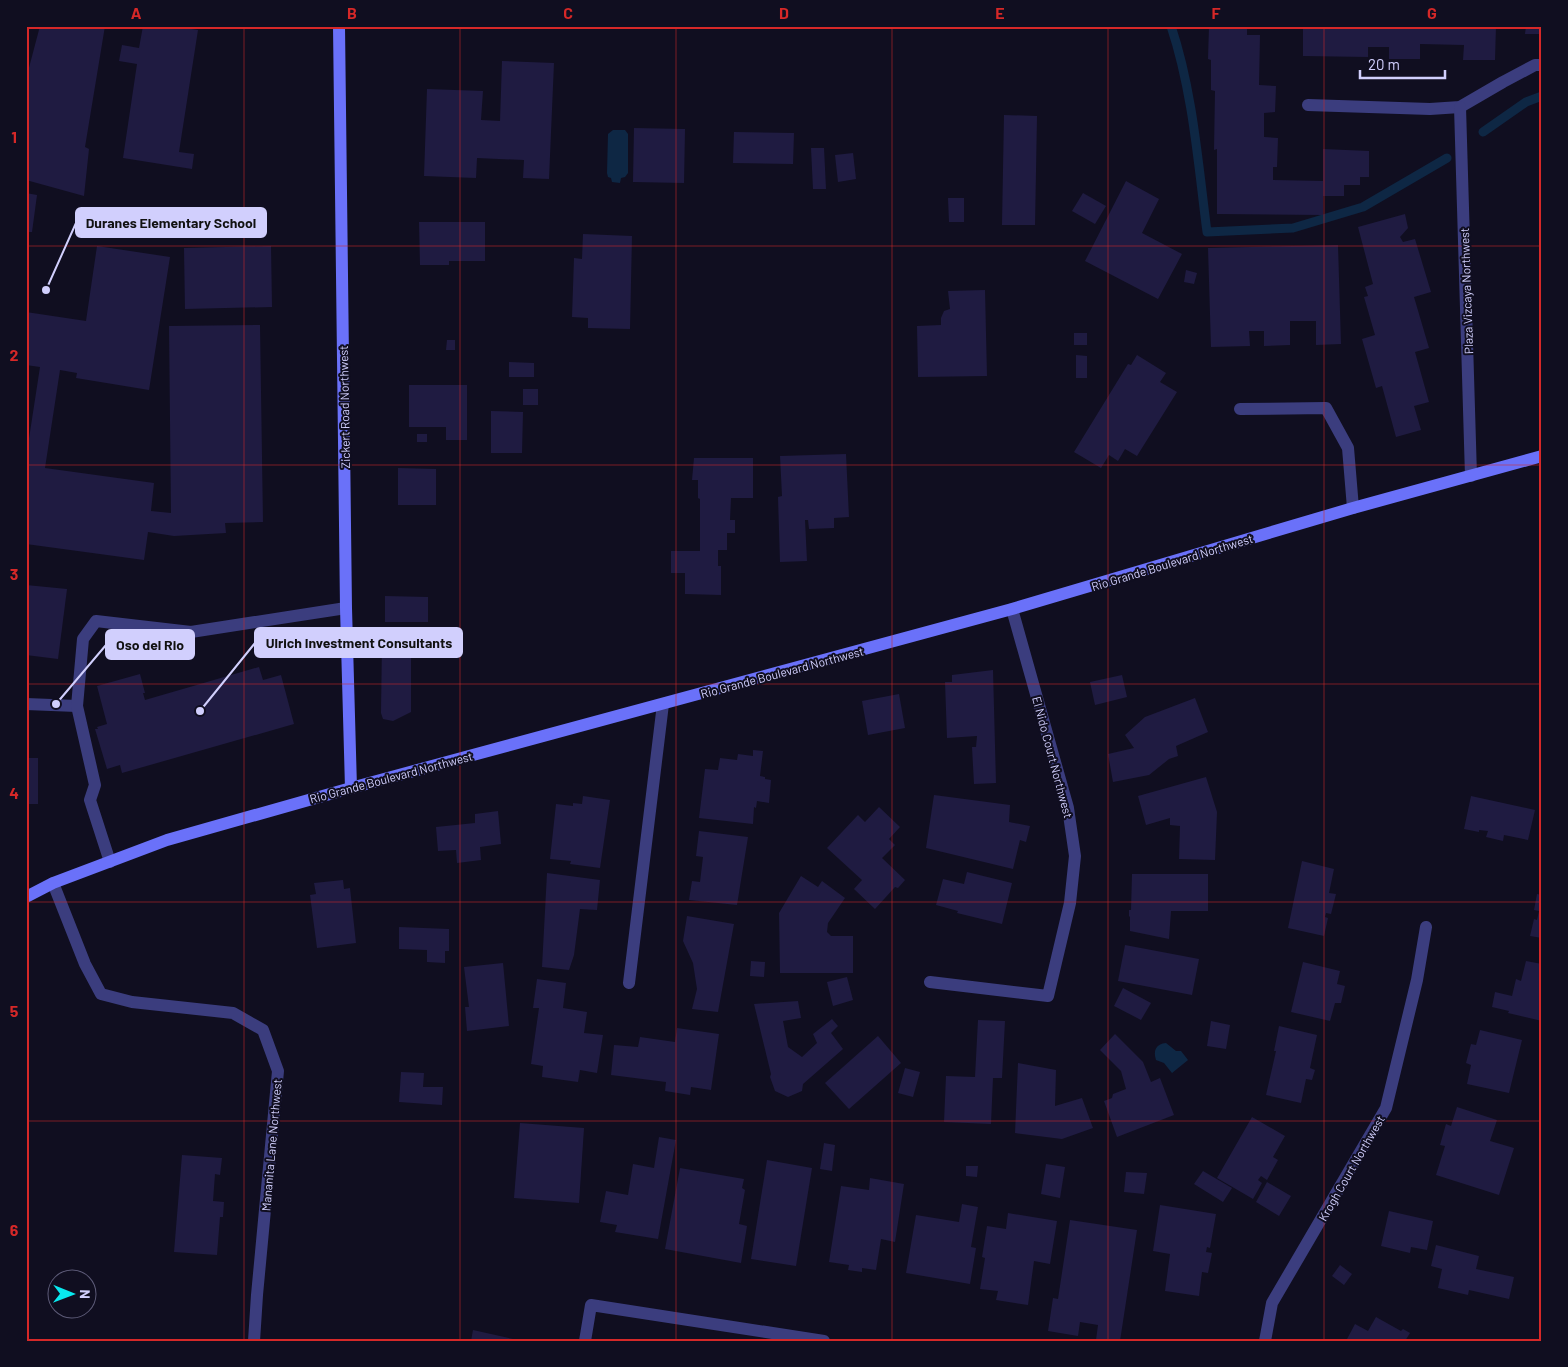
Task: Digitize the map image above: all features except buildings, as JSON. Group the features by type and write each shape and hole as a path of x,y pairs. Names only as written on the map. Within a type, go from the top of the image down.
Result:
{"main road":[{"name":"Zickert Road Northwest","path":"340,26 346,608 351,788"},
{"name":"Rio Grande Boulevard Northwest","path":"26,897 53,883 167,840 351,788 1012,609 1353,508 1542,456"}],"street":[{"path":"1308,105 1460,107 1503,82 1535,66 1542,65"},
{"name":"Plaza Vizcaya Northwest","path":"1460,107 1471,476"},
{"path":"1240,409 1326,408 1348,448 1353,508"},
{"path":"110,862 90,800 95,785 76,706 83,638 96,621 191,632 346,608"},
{"name":"El Nido Court Northwest","path":"930,982 1048,996 1063,936 1070,903 1075,856 1068,808 1012,609"},
{"path":"26,704 76,706"},
{"path":"629,982 663,704"},
{"name":"Mananita Lane Northwest","path":"53,883 85,964 101,994 132,1002 233,1013 263,1030 278,1071 256,1295 254,1341"},
{"name":"Krogh Court Northwest","path":"1265,1341 1272,1303 1386,1108 1417,980 1426,927"},
{"path":"585,1341 591,1305 824,1341"}],"water":[{"path":"613,130 625,130 628,134 628,173 625,177 621,178 620,183 612,182 607,173 608,134"},
{"path":"1166,1043 1176,1051 1181,1051 1188,1060 1172,1073 1164,1063 1156,1060 1155,1056 1155,1050 1158,1046"}],"waterway":[{"path":"1171,26 1190,102 1207,232 1293,228 1363,207 1447,158"},
{"path":"1483,132 1526,102 1542,96"}],"place":[{"name":"Duranes Elementary School","path":"46,290"},
{"name":"Oso del Rio","path":"56,704"},
{"name":"Ulrich Investment Consultants","path":"200,711"}]}
